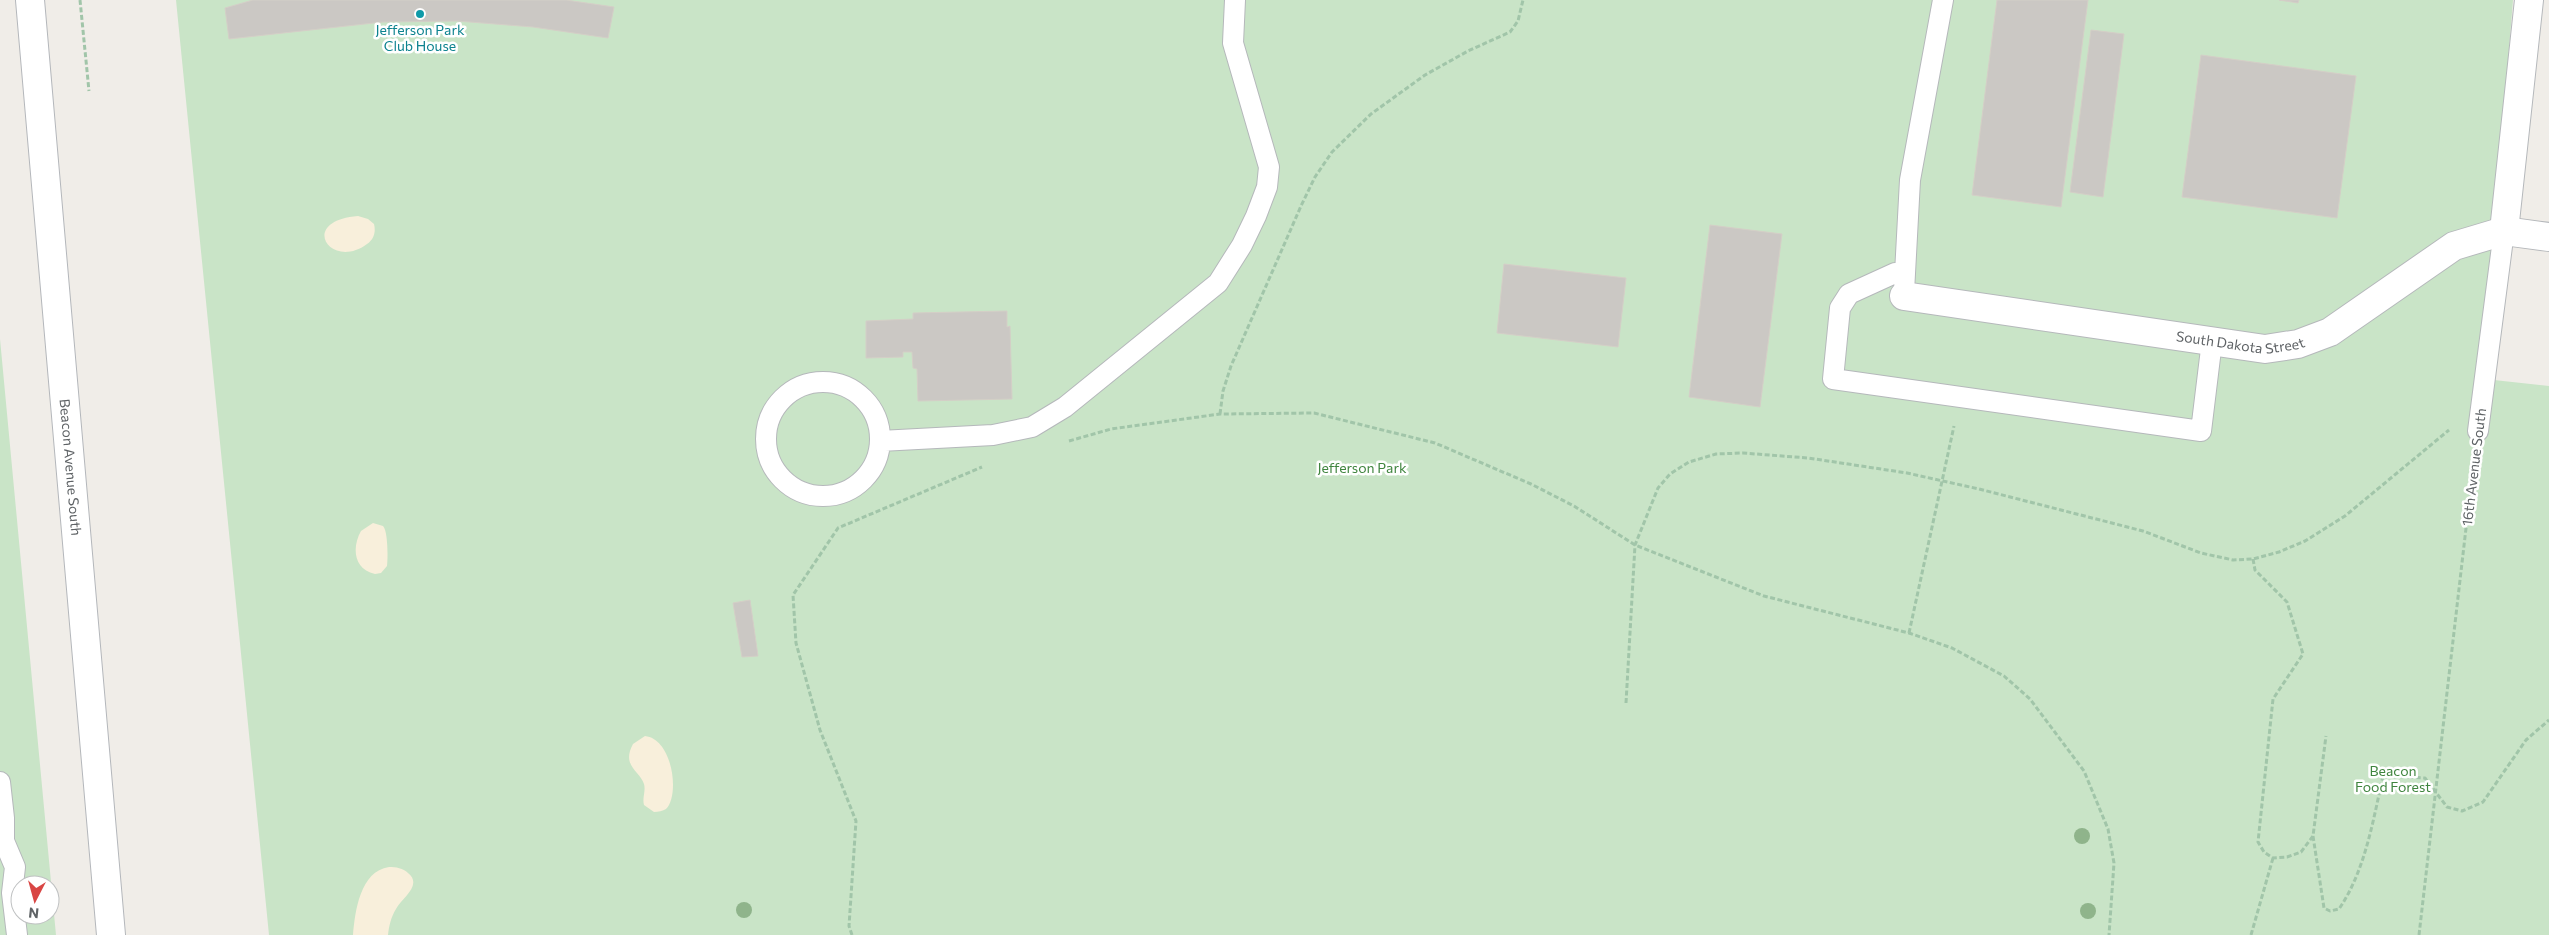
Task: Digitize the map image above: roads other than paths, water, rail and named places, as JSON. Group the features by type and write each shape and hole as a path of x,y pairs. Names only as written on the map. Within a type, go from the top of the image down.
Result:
{"main road":[{"name":"Beacon Avenue South","path":"30,0 111,935"},
{"name":"16th Avenue South","path":"2504,232 2529,0"},
{"name":"South Dakota Street","path":"1900,285 2265,349 2298,344 2330,332 2454,246 2504,232 2549,237"}],"lane":[{"path":"880,441 993,434 1032,427 1064,407 1218,283 1242,245 1256,216 1267,187 1269,168 1233,43 1235,0"},
{"path":"1943,0 1910,180 1900,285 1849,294 1840,308 1833,379 2201,430 2212,341"},
{"name":"16th Avenue South","path":"2478,431 2504,232"},
{"path":"822,382 840,384 856,393 870,406 878,422 880,441 876,460 867,476 852,488 834,495 815,495 796,490 781,478 771,462 766,444 767,425 775,408 787,394 804,385 822,382"},
{"path":"0,782 4,818 4,841 15,867 12,893 17,935"}],"place":[{"name":"Jefferson Park Club House","path":"420,14"}],"park label":[{"name":"Jefferson Park","path":"1362,468"},
{"name":"Beacon Food Forest","path":"2393,780"}]}
